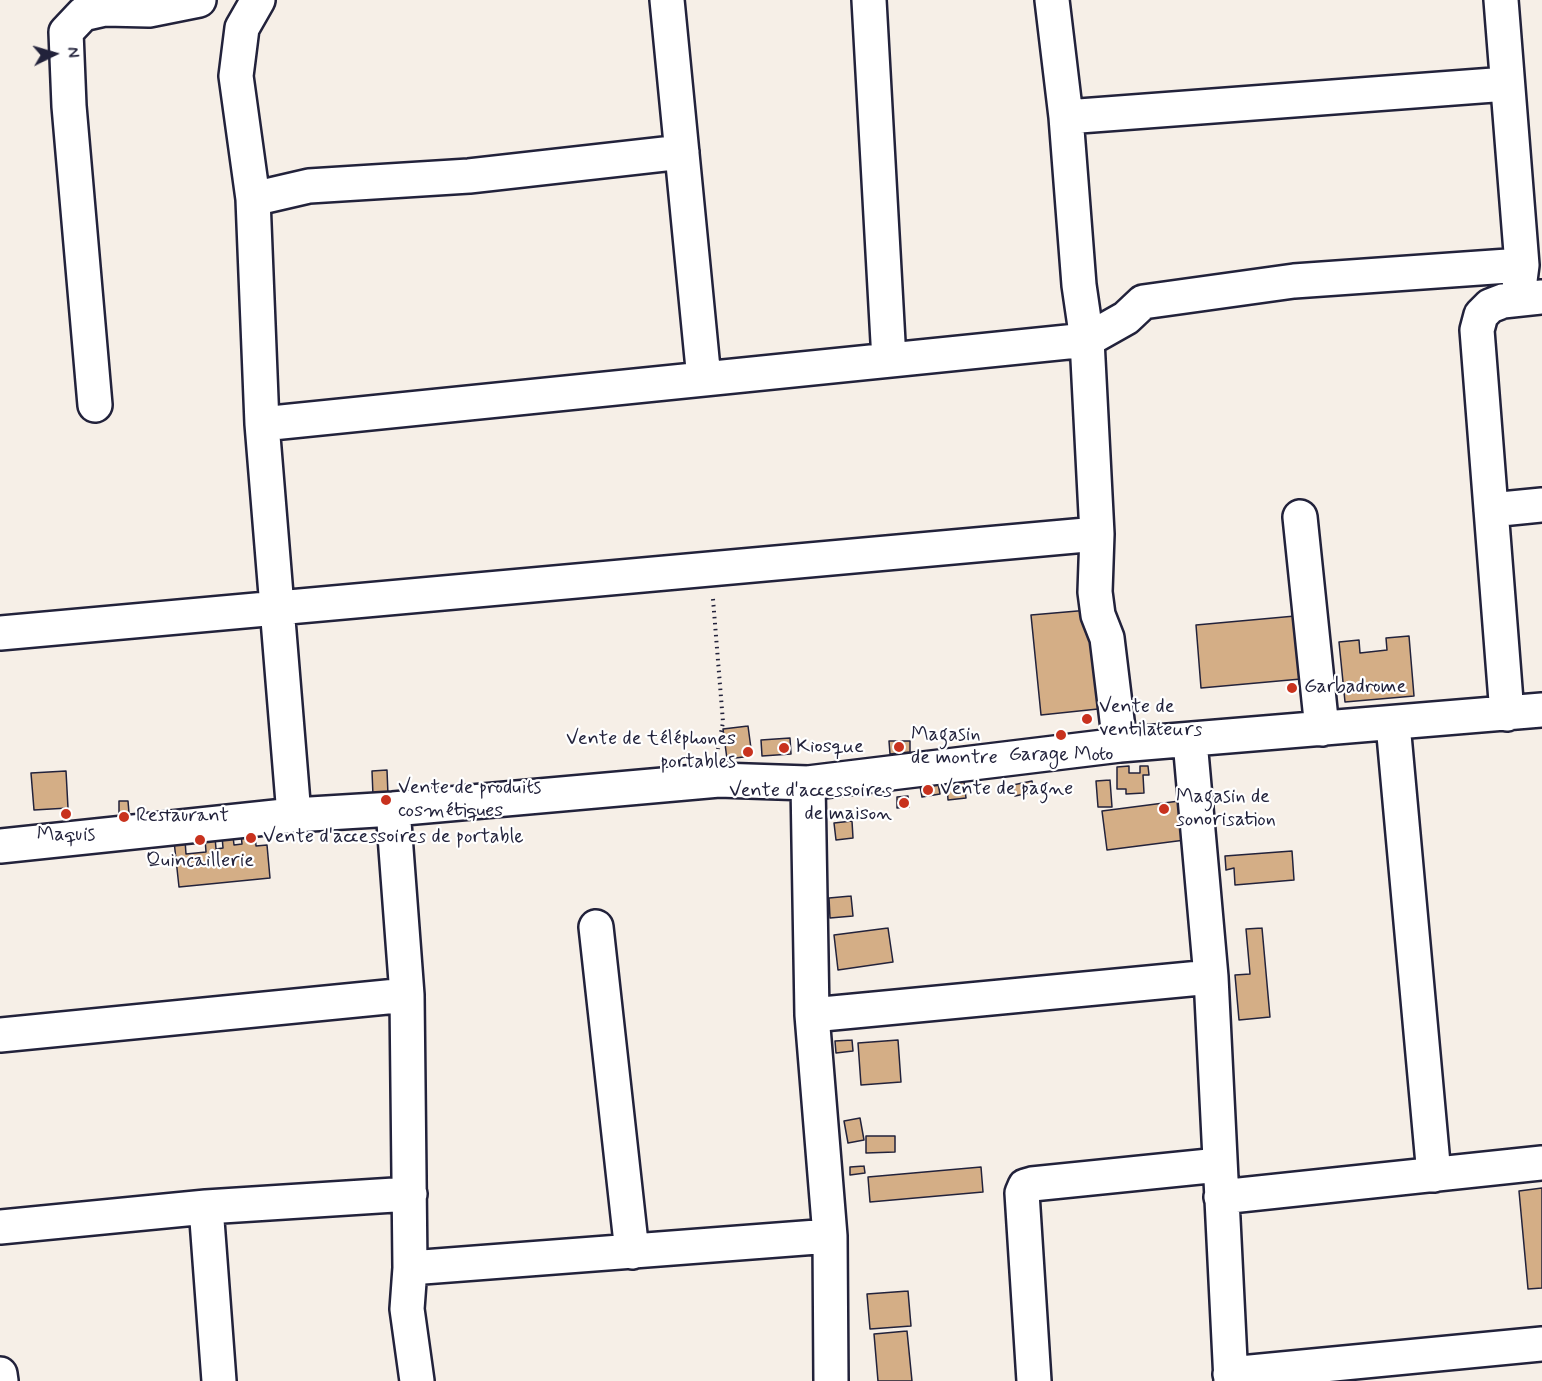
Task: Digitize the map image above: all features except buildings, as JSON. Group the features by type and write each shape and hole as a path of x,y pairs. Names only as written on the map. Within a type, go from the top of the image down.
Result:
{"street":[{"path":"95,405 69,106 66,32 82,14 105,9 149,10 199,0"},
{"path":"258,0 242,28 236,76 253,199 262,424 294,815"},
{"path":"667,0 704,379"},
{"path":"869,0 889,360"},
{"path":"1052,0 1066,117 1079,285 1087,340 1097,534 1095,592 1098,615 1107,638 1120,745"},
{"path":"1501,0 1522,265 1530,298 1503,301 1490,306 1481,315 1477,330 1507,714"},
{"path":"1066,117 1507,84"},
{"path":"253,199 309,186 470,176 682,152"},
{"path":"262,424 1087,340 1126,318 1143,302 1294,281 1522,265"},
{"path":"1491,510 1542,505"},
{"path":"1299,517 1322,729"},
{"path":"0,633 1097,534"},
{"path":"0,846 294,815 393,809 719,780 808,783 1120,745 1542,710"},
{"path":"1393,724 1434,1175"},
{"path":"1190,741 1211,977 1231,1378 1542,1344"},
{"path":"808,783 812,1015 830,1236 831,1381"},
{"path":"393,809 407,995 410,1194 410,1268 407,1309 417,1381"},
{"path":"596,927 632,1252"},
{"path":"812,1015 1211,977"},
{"path":"0,1035 407,995"},
{"path":"1034,1381 1022,1193 1025,1186 1032,1184 1434,1175 1542,1163"},
{"path":"0,1227 206,1206 410,1194"},
{"path":"206,1206 219,1381"},
{"path":"410,1268 830,1236"},
{"path":"0,1374 1,1381"}],"path":[{"path":"710,568 723,722 718,752 719,780"}],"place":[{"name":"Garbadrome","path":"1292,688"},
{"name":"Vente de ventilateurs","path":"1087,719"},
{"name":"Garage Moto","path":"1061,735"},
{"name":"Magasin de montre","path":"899,747"},
{"name":"Kiosque","path":"784,748"},
{"name":"Vente de téléphones portables","path":"748,752"},
{"name":"Vente de pagne","path":"928,790"},
{"name":"Vente de produits cosmétiques","path":"386,800"},
{"name":"Vente d'accessoires de maison","path":"904,803"},
{"name":"Magasin de sonorisation","path":"1164,809"},
{"name":"Maquis","path":"66,814"},
{"name":"Restaurant","path":"124,817"},
{"name":"Vente d'accessoires de portable","path":"251,838"},
{"name":"Quincaillerie","path":"200,840"}]}
